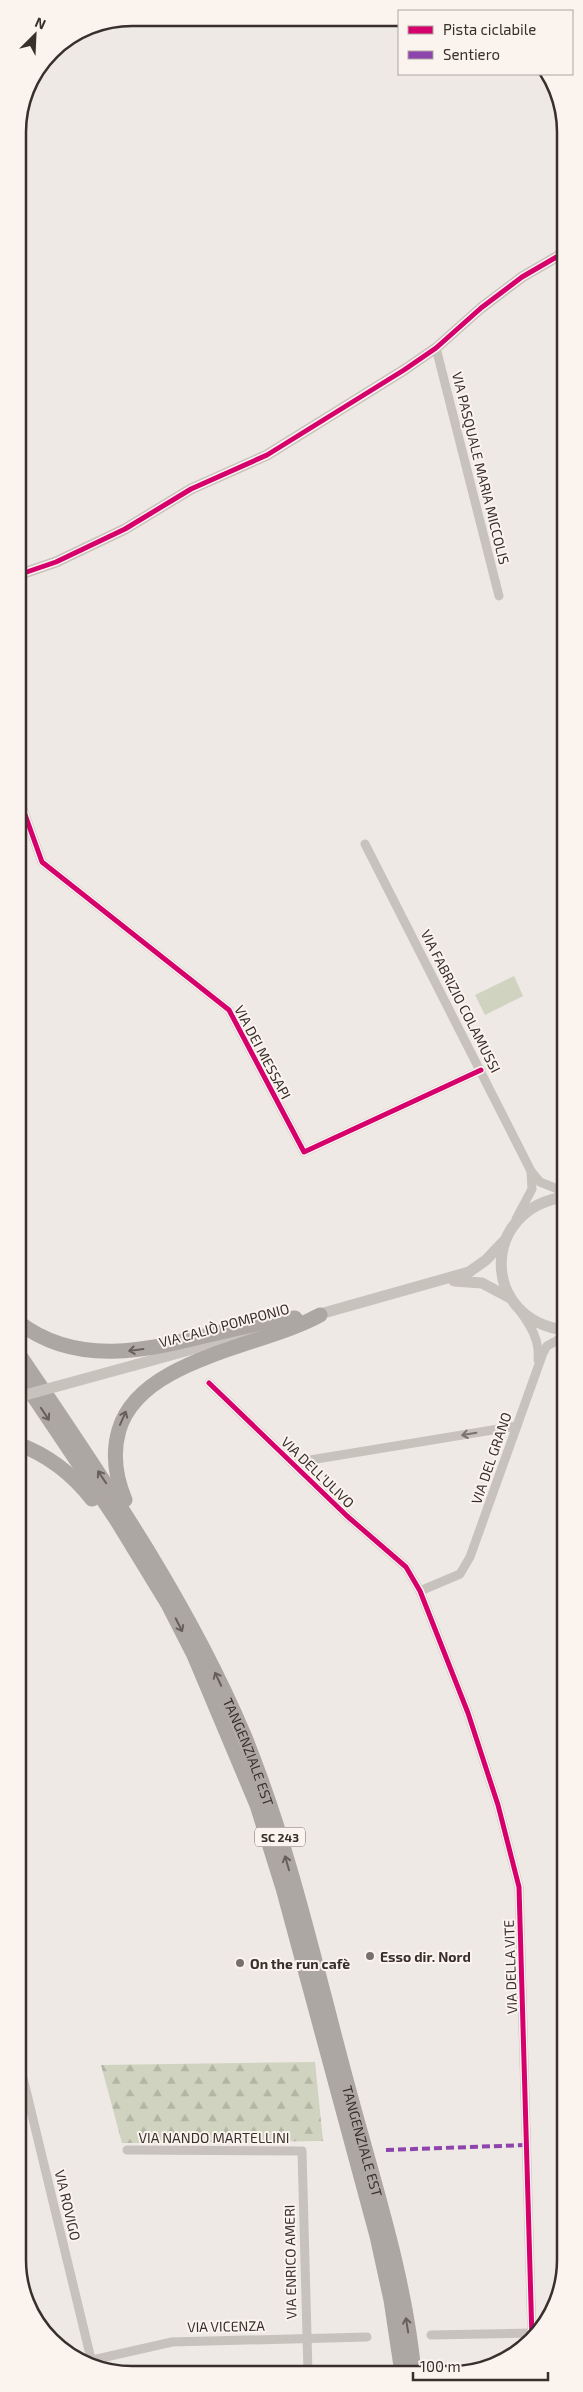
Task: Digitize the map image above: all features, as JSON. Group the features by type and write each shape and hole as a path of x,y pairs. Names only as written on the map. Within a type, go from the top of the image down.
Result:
{"highway":[{"path":"173,1591 171,1580 118,1483 114,1452 116,1439 127,1410 146,1388 161,1379 225,1350 306,1323 320,1315"},
{"path":"26,1326 54,1342 82,1349 116,1352 160,1346 293,1318 304,1318"},
{"name":"TANGENZIALE EST","path":"26,1365 116,1498 173,1591 195,1631 243,1733 276,1822 386,2226 402,2292 413,2366"},
{"name":"TANGENZIALE EST","path":"26,1386 116,1519 155,1581 194,1655 232,1739 260,1814 283,1888 377,2236 391,2300 401,2366"},
{"path":"26,1448 51,1461 81,1485 148,1577 155,1581"}],"street":[{"path":"26,573 56,562 125,529 191,489 267,455 436,348 481,308 522,277 557,256"},
{"name":"VIA PASQUALE MARIA MICCOLIS","path":"436,348 499,596"},
{"name":"VIA DEI MESSAPI","path":"26,817 42,862 223,1003 304,1152 481,1070"},
{"name":"VIA FABRIZIO COLAMUSSI","path":"365,844 531,1171"},
{"path":"531,1171 540,1182 557,1189"},
{"path":"515,1221 532,1189 531,1171"},
{"name":"VIA CALIÒ POMPONIO","path":"557,1198 531,1207 515,1221 505,1240 501,1259 501,1272 510,1298 518,1309 534,1322 557,1329"},
{"name":"VIA CALIÒ POMPONIO","path":"26,1394 437,1283 478,1267 505,1240"},
{"name":"VIA CALIÒ POMPONIO","path":"437,1283 460,1280 482,1283 510,1298"},
{"path":"518,1309 537,1341 539,1352 537,1368"},
{"path":"537,1368 547,1346 557,1340"},
{"name":"VIA DEL GRANO","path":"420,1591 460,1574 470,1557 537,1368"},
{"name":"VIA DELL'ULIVO","path":"209,1383 347,1516 406,1567 420,1591"},
{"path":"292,1463 517,1426"},
{"name":"VIA DELLA VITE","path":"420,1591 468,1713 498,1805 520,1887 532,2328"},
{"name":"VIA ROVIGO","path":"26,2091 89,2357"},
{"name":"VIA NANDO MARTELLINI","path":"127,2150 302,2151"},
{"name":"VIA ENRICO AMERI","path":"302,2151 305,2338 307,2366"},
{"path":"431,2335 525,2336"},
{"name":"VIA VICENZA","path":"97,2359 172,2342 367,2337"}],"green space":[{"path":"514,976 523,996 485,1015 475,995"},
{"path":"315,2062 323,2141 122,2143 101,2065"}],"marked path":[{"path":"386,2150 527,2145"}],"cycle path":[{"path":"26,572 56,562 125,529 191,489 267,455 404,370 436,348 481,308 522,277 557,257"},
{"path":"26,817 42,862 229,1010 304,1152 481,1070"},
{"path":"209,1383 347,1516 406,1567 420,1591 468,1713 498,1805 519,1887 532,2328"}],"place":[{"name":"Esso dir. Nord","path":"370,1956"},
{"name":"On the run cafè","path":"240,1963"}]}
